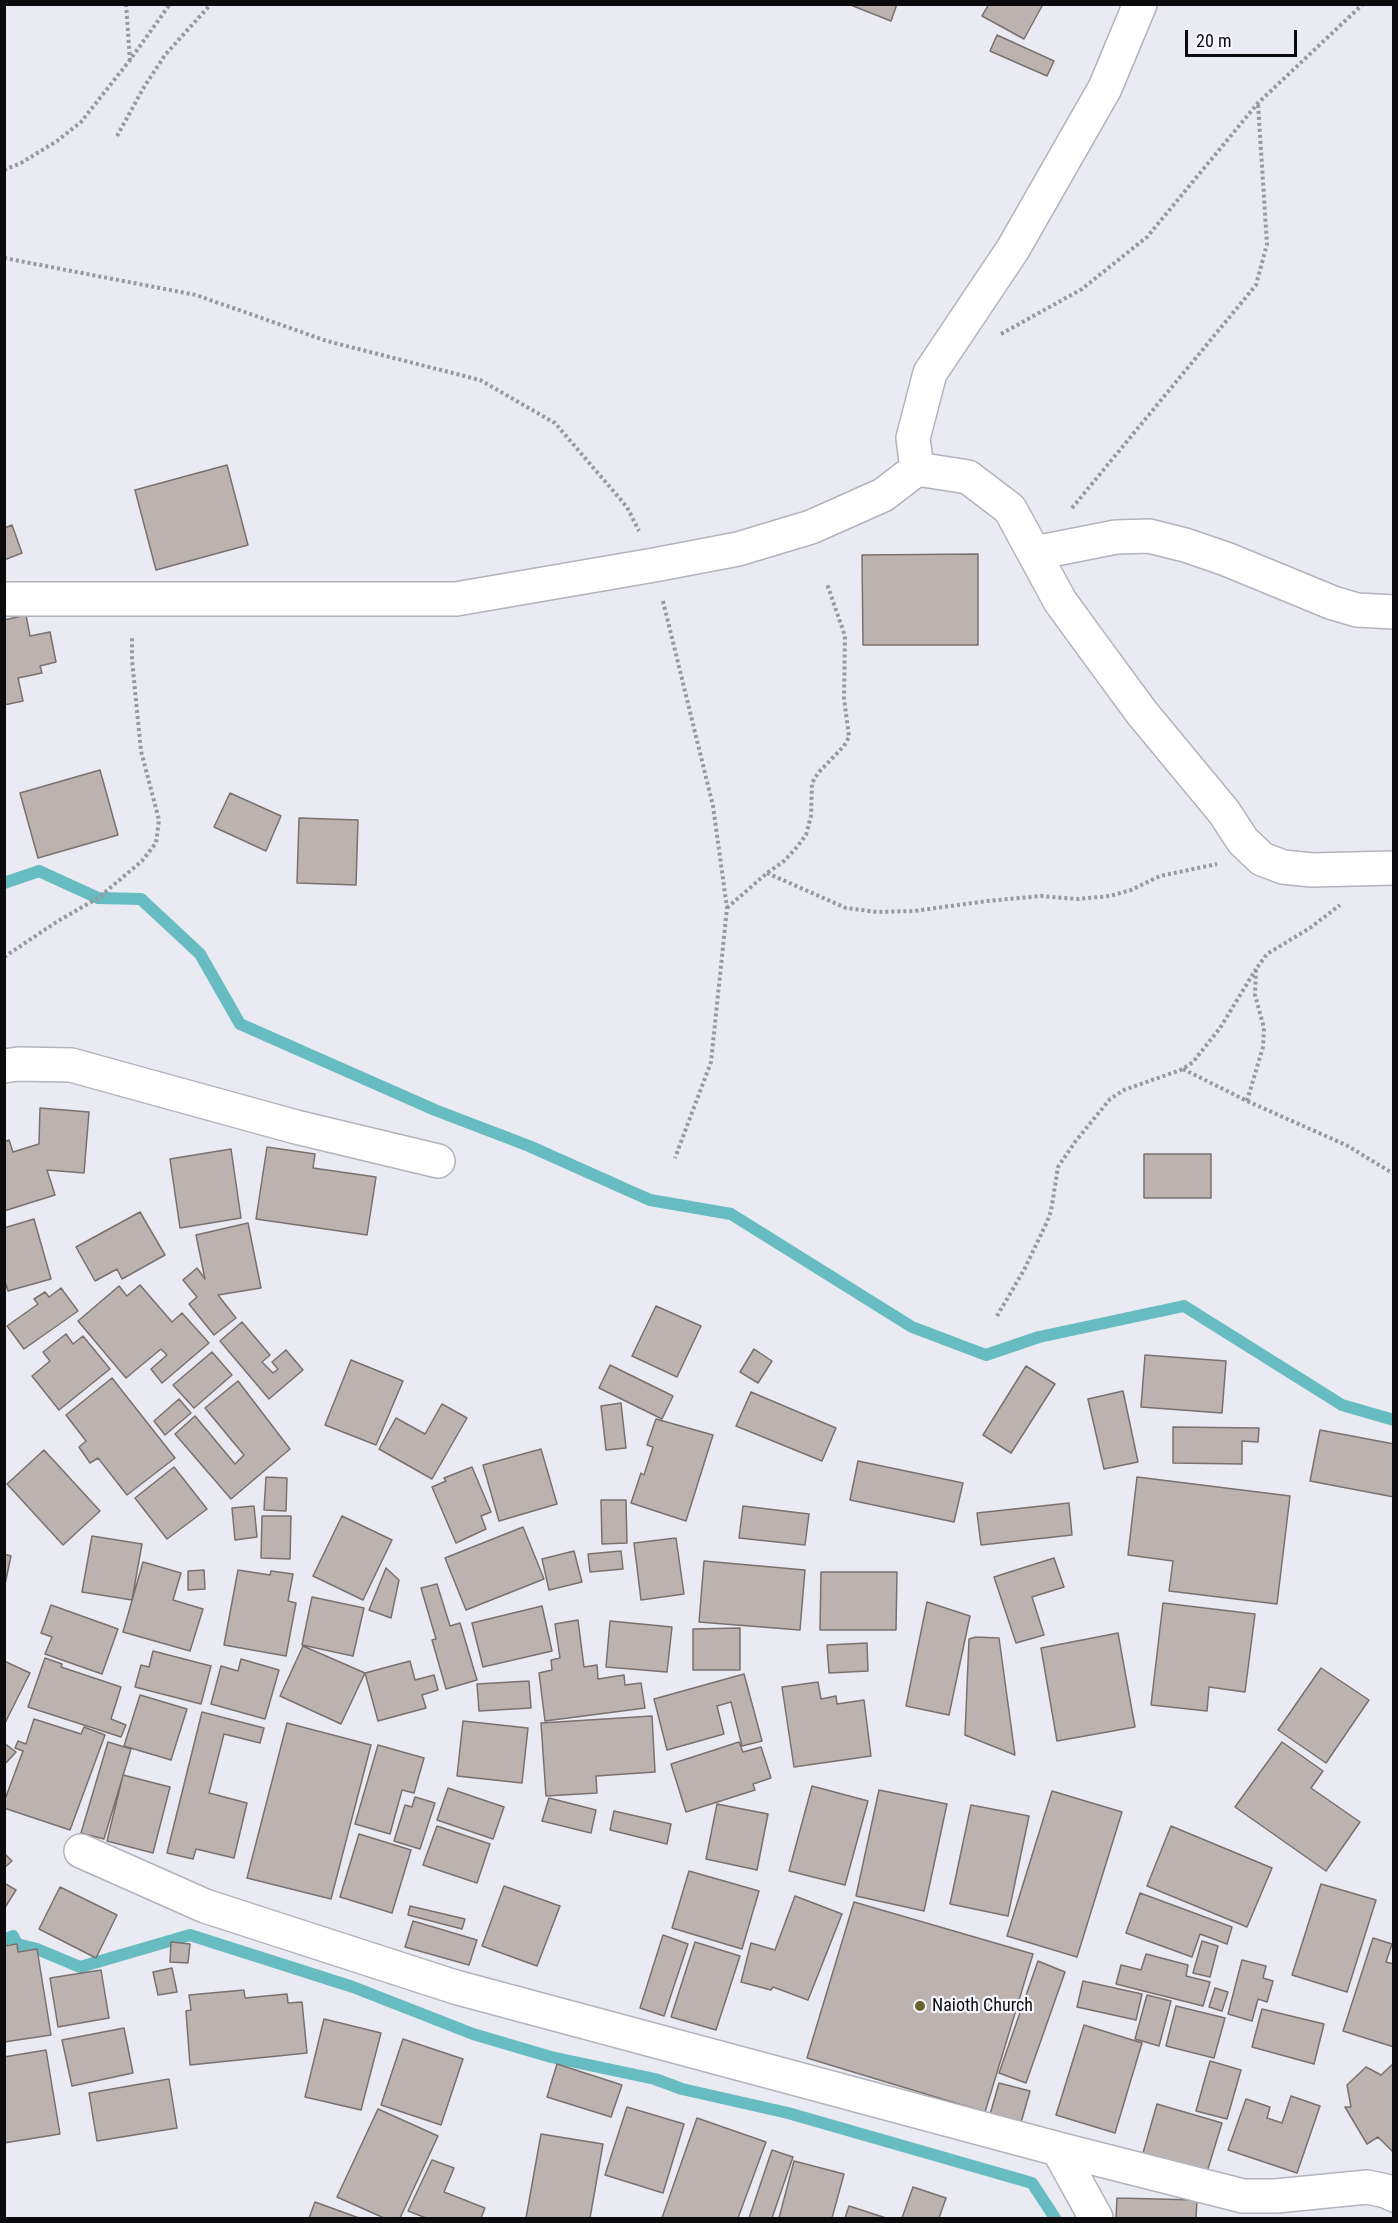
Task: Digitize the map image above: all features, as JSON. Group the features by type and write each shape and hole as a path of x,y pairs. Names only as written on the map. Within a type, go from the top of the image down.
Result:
{"street":[{"path":"917,469 913,438 930,374 1013,249 1105,88 1140,4"},
{"path":"4,599 456,599 738,549 811,527 832,518 883,495 917,469 968,477 1010,509 1060,601 1142,713 1224,812 1243,841 1262,859 1283,867 1312,870 1387,864"},
{"path":"1035,553 1116,537 1149,536 1226,559 1333,603 1357,610 1394,612"},
{"path":"4,1066 71,1065 296,1127 438,1161"},
{"path":"81,1851 205,1906 455,1987 1058,2149 1243,2196 1276,2196 1367,2187 1394,2195"},
{"path":"1058,2149 1096,2218"}],"path":[{"path":"126,4 130,60"},
{"path":"4,170 30,158 81,122 170,4"},
{"path":"117,136 165,55 212,4"},
{"path":"1001,334 1082,289 1146,237 1258,103 1363,4"},
{"path":"1035,553 1256,285 1267,244 1258,103"},
{"path":"727,908 784,861 806,835 811,816 812,783 818,772 844,746 849,737 844,698 845,636 827,584"},
{"path":"4,957 98,898 142,861 156,843 159,820 141,751 132,660 133,598"},
{"path":"767,873 846,908 877,912 914,911 1041,896 1078,899 1110,896 1131,890 1160,876 1203,866 1262,859"},
{"path":"997,1316 1024,1270 1047,1222 1058,1167 1110,1099 1134,1086 1183,1069 1193,1062 1220,1028 1267,954 1337,909 1387,864"},
{"path":"1246,1101 1263,1047 1264,1028 1256,995 1256,969"},
{"path":"1183,1069 1246,1101 1346,1145 1394,1174"}],"building":[{"path":"848,4 897,4 891,21"},
{"path":"989,4 1039,4 1042,6 1024,39 982,16"},
{"path":"997,35 1054,61 1047,76 990,51"},
{"path":"227,465 248,545 156,570 135,490"},
{"path":"12,525 22,553 4,560 4,528"},
{"path":"978,554 978,645 863,645 862,555"},
{"path":"26,615 30,636 50,632 56,662 40,666 42,673 18,678 23,701 4,705 4,620"},
{"path":"100,770 118,835 38,858 20,793"},
{"path":"230,793 281,816 266,851 214,827"},
{"path":"299,818 358,820 356,885 297,883"},
{"path":"40,1108 89,1112 84,1173 47,1170 55,1195 4,1211 4,1142 9,1140 13,1152 39,1144"},
{"path":"267,1147 315,1154 313,1168 376,1177 367,1235 256,1219"},
{"path":"231,1149 241,1218 180,1228 170,1159"},
{"path":"1144,1154 1211,1154 1211,1198 1144,1198"},
{"path":"140,1212 165,1255 122,1279 117,1269 95,1281 76,1247"},
{"path":"34,1219 51,1279 8,1291 4,1278 4,1228"},
{"path":"248,1223 261,1288 218,1295 236,1318 214,1335 189,1304 197,1297 183,1280 197,1268 205,1279 196,1235"},
{"path":"140,1285 172,1322 182,1313 209,1343 162,1383 151,1369 167,1355 161,1349 126,1378 78,1321 119,1286 127,1296"},
{"path":"61,1288 78,1311 24,1349 7,1326 38,1304 34,1299 45,1292 49,1297"},
{"path":"656,1306 701,1326 677,1377 632,1356"},
{"path":"242,1322 270,1355 262,1362 273,1373 278,1369 272,1362 286,1350 303,1370 269,1399 220,1341"},
{"path":"66,1334 73,1344 83,1336 110,1369 59,1410 32,1376 50,1361 43,1352"},
{"path":"754,1349 772,1361 758,1383 740,1372"},
{"path":"212,1352 232,1375 194,1408 173,1385"},
{"path":"1145,1355 1226,1361 1222,1413 1141,1407"},
{"path":"351,1360 403,1381 376,1445 325,1425"},
{"path":"610,1365 673,1396 662,1419 599,1388"},
{"path":"1026,1366 1055,1384 1011,1453 983,1435"},
{"path":"112,1378 175,1458 127,1495 98,1458 90,1463 79,1447 86,1441 66,1415"},
{"path":"238,1381 290,1449 231,1499 175,1434 195,1416 235,1464 244,1455 205,1408"},
{"path":"1123,1391 1138,1462 1104,1469 1088,1399"},
{"path":"751,1392 836,1428 822,1461 736,1426"},
{"path":"179,1399 191,1413 165,1435 154,1421"},
{"path":"621,1403 626,1448 606,1450 601,1406"},
{"path":"442,1404 467,1418 432,1479 379,1449 396,1418 425,1434"},
{"path":"656,1419 713,1435 686,1521 631,1503 641,1473 644,1475 653,1447 647,1445"},
{"path":"1173,1427 1259,1428 1258,1442 1242,1441 1242,1464 1173,1463"},
{"path":"1320,1430 1394,1444 1394,1497 1310,1481"},
{"path":"541,1449 557,1504 499,1521 483,1465"},
{"path":"44,1450 100,1511 63,1545 7,1484"},
{"path":"858,1461 963,1483 954,1522 850,1500"},
{"path":"174,1467 207,1509 167,1539 135,1498"},
{"path":"472,1467 491,1512 481,1516 486,1529 456,1543 432,1487 446,1481 444,1478"},
{"path":"266,1477 287,1478 286,1511 264,1510"},
{"path":"1137,1477 1290,1496 1277,1604 1169,1591 1173,1561 1128,1555"},
{"path":"601,1500 626,1500 627,1543 602,1544"},
{"path":"1069,1503 1072,1535 981,1545 977,1513"},
{"path":"254,1506 257,1537 235,1540 232,1508"},
{"path":"743,1506 809,1514 805,1545 739,1538"},
{"path":"262,1516 291,1516 290,1559 261,1558"},
{"path":"342,1516 392,1540 363,1600 313,1576"},
{"path":"523,1527 544,1579 466,1610 445,1558"},
{"path":"92,1536 142,1544 132,1600 82,1592"},
{"path":"676,1538 684,1594 641,1600 634,1543"},
{"path":"574,1551 582,1582 549,1590 542,1559"},
{"path":"621,1551 623,1569 590,1572 588,1554"},
{"path":"4,1554 11,1556 4,1589"},
{"path":"1054,1558 1064,1587 1032,1597 1044,1635 1016,1643 994,1577"},
{"path":"704,1561 805,1570 800,1630 699,1622"},
{"path":"143,1562 181,1573 173,1600 203,1609 190,1651 123,1632"},
{"path":"386,1568 399,1580 391,1618 369,1610"},
{"path":"204,1570 205,1589 188,1590 188,1571"},
{"path":"238,1570 270,1575 271,1571 293,1574 288,1601 296,1603 286,1656 224,1645"},
{"path":"821,1572 897,1572 896,1630 820,1630"},
{"path":"437,1584 450,1626 460,1623 477,1680 446,1689 432,1640 436,1639 421,1588"},
{"path":"312,1597 364,1608 353,1656 302,1645"},
{"path":"927,1602 970,1616 949,1715 906,1706"},
{"path":"1163,1603 1255,1614 1245,1692 1209,1687 1207,1711 1151,1705"},
{"path":"51,1605 118,1629 102,1674 45,1654 52,1637 41,1633"},
{"path":"542,1606 552,1651 483,1667 472,1623"},
{"path":"578,1620 584,1667 597,1665 598,1679 624,1675 625,1685 641,1683 645,1708 545,1721 539,1673 552,1670 551,1660 560,1658 555,1624"},
{"path":"610,1621 672,1627 667,1672 606,1667"},
{"path":"740,1628 740,1670 693,1670 693,1629"},
{"path":"1118,1633 1135,1727 1057,1741 1041,1648"},
{"path":"999,1638 1015,1755 965,1735 969,1639"},
{"path":"867,1643 868,1671 829,1673 827,1645"},
{"path":"303,1646 365,1673 341,1724 280,1696"},
{"path":"153,1651 211,1666 201,1704 135,1687 141,1665 149,1667"},
{"path":"45,1658 62,1664 61,1667 121,1687 111,1719 126,1725 121,1737 28,1707"},
{"path":"241,1659 279,1670 265,1719 211,1704 221,1666 238,1671"},
{"path":"4,1661 30,1673 5,1723 4,1723"},
{"path":"410,1661 415,1680 434,1675 438,1690 422,1695 426,1708 378,1721 365,1673"},
{"path":"1321,1668 1369,1700 1326,1763 1278,1730"},
{"path":"744,1674 762,1741 742,1746 731,1702 717,1706 724,1734 667,1750 654,1699"},
{"path":"529,1681 531,1708 479,1711 477,1684"},
{"path":"818,1682 821,1699 836,1696 837,1704 864,1700 871,1756 794,1767 782,1687"},
{"path":"140,1695 187,1709 171,1760 124,1746"},
{"path":"202,1712 264,1728 260,1743 224,1734 209,1793 247,1803 234,1858 196,1849 193,1859 167,1853"},
{"path":"652,1716 655,1772 596,1776 597,1793 546,1796 541,1723"},
{"path":"34,1719 81,1734 84,1727 105,1735 70,1830 4,1808 4,1802 23,1751 15,1748 18,1741 26,1744"},
{"path":"463,1721 528,1728 522,1783 457,1776"},
{"path":"287,1723 371,1745 331,1899 247,1878"},
{"path":"108,1742 131,1749 104,1839 81,1833"},
{"path":"739,1742 743,1752 761,1747 771,1778 753,1784 755,1790 686,1812 671,1764"},
{"path":"1282,1742 1323,1771 1311,1788 1360,1822 1326,1871 1235,1807"},
{"path":"4,1743 16,1752 4,1765"},
{"path":"378,1745 424,1758 414,1793 402,1790 390,1834 355,1824"},
{"path":"123,1775 170,1787 153,1853 107,1841"},
{"path":"812,1786 868,1801 845,1885 789,1871"},
{"path":"448,1788 504,1807 493,1839 437,1820"},
{"path":"879,1790 947,1804 924,1911 856,1896"},
{"path":"1052,1791 1122,1812 1077,1957 1007,1936"},
{"path":"415,1797 435,1803 420,1849 394,1841 405,1805 412,1807"},
{"path":"549,1798 596,1810 591,1833 542,1821"},
{"path":"717,1804 768,1814 757,1870 706,1859"},
{"path":"971,1805 1029,1816 1008,1916 950,1904"},
{"path":"614,1811 671,1824 667,1844 610,1830"},
{"path":"437,1826 490,1844 477,1883 423,1865"},
{"path":"1171,1826 1272,1868 1247,1927 1147,1886"},
{"path":"359,1834 411,1850 392,1913 340,1897"},
{"path":"4,1853 12,1861 4,1868"},
{"path":"689,1871 759,1891 742,1949 672,1928"},
{"path":"4,1883 16,1890 4,1909"},
{"path":"1321,1884 1376,1900 1347,1992 1292,1975"},
{"path":"504,1886 560,1906 537,1966 482,1946"},
{"path":"60,1887 117,1915 96,1958 39,1929"},
{"path":"1140,1893 1232,1927 1227,1944 1200,1934 1192,1957 1126,1933"},
{"path":"795,1896 842,1914 808,2000 773,1987 771,1990 741,1982 751,1943 775,1950"},
{"name":"Naioth Church","path":"854,1902 1033,1954 985,2112 807,2058"},
{"path":"410,1906 465,1919 462,1929 408,1915"},
{"path":"413,1921 477,1940 469,1965 405,1947"},
{"path":"663,1935 688,1944 664,2016 640,2008"},
{"path":"1373,1938 1392,1944 1386,1962 1394,1964 1394,2047 1343,2031"},
{"path":"1202,1941 1218,1946 1210,1977 1193,1973"},
{"path":"171,1942 190,1944 188,1963 170,1962"},
{"path":"695,1942 740,1956 716,2030 671,2017"},
{"path":"17,1944 18,1952 37,1949 51,2035 4,2042 4,1946"},
{"path":"1146,1954 1188,1965 1186,1976 1210,1982 1203,2006 1116,1984 1121,1965 1141,1970"},
{"path":"1242,1960 1266,1966 1263,1978 1273,1981 1267,2002 1258,1999 1252,2021 1228,2014"},
{"path":"1038,1961 1065,1972 1026,2083 999,2073"},
{"path":"172,1968 177,1992 158,1995 153,1972"},
{"path":"101,1970 109,2018 58,2027 50,1978"},
{"path":"1083,1981 1142,1994 1136,2020 1077,2007"},
{"path":"1215,1988 1228,1992 1222,2011 1209,2007"},
{"path":"244,1990 245,1998 287,1994 288,2003 302,2002 307,2053 190,2065 186,2011 191,2010 189,1995"},
{"path":"1147,1995 1171,2001 1159,2046 1135,2039"},
{"path":"1176,2006 1225,2018 1214,2058 1166,2046"},
{"path":"1262,2009 1324,2024 1314,2064 1252,2047"},
{"path":"324,2019 381,2033 361,2110 305,2097"},
{"path":"1084,2025 1142,2043 1115,2133 1056,2115"},
{"path":"124,2028 133,2073 72,2086 62,2040"},
{"path":"403,2039 463,2059 441,2125 381,2105"},
{"path":"46,2050 60,2134 4,2143 4,2057"},
{"path":"1210,2061 1241,2070 1227,2119 1196,2111"},
{"path":"1394,2063 1394,2153 1378,2137 1367,2144 1345,2107 1351,2107 1347,2085 1366,2067 1381,2075"},
{"path":"557,2064 622,2085 611,2117 547,2097"},
{"path":"169,2079 177,2128 97,2141 89,2093"},
{"path":"999,2083 1030,2091 1020,2126 989,2118"},
{"path":"1291,2096 1320,2106 1297,2173 1228,2150 1246,2099 1270,2107 1267,2118 1282,2123"},
{"path":"1157,2104 1222,2123 1207,2172 1143,2153"},
{"path":"627,2107 684,2124 663,2193 605,2175"},
{"path":"378,2109 438,2136 400,2218 384,2218 337,2197"},
{"path":"697,2118 766,2142 738,2218 662,2218"},
{"path":"541,2134 603,2144 590,2218 526,2218"},
{"path":"772,2150 793,2157 772,2218 749,2218"},
{"path":"432,2160 454,2168 444,2192 485,2208 481,2218 426,2218 408,2211"},
{"path":"794,2161 844,2174 832,2218 779,2218"},
{"path":"913,2187 946,2198 939,2218 902,2218"},
{"path":"1117,2198 1197,2200 1196,2218 1116,2218"},
{"path":"315,2202 359,2218 309,2218"},
{"path":"849,2206 886,2218 845,2218"}],"waterway":[{"path":"4,883 39,871 98,898 141,899 200,954 240,1024 435,1110 529,1146 650,1200 731,1214 912,1327 986,1355 1039,1337 1184,1306 1342,1405 1394,1420"},
{"path":"4,1940 13,1936 17,1944 37,1949 80,1967 190,1935 353,1987 473,2034 551,2057 655,2079 682,2089 788,2113 1032,2183 1055,2218"}],"place":[{"name":"Naioth Church","path":"920,2006"}]}
